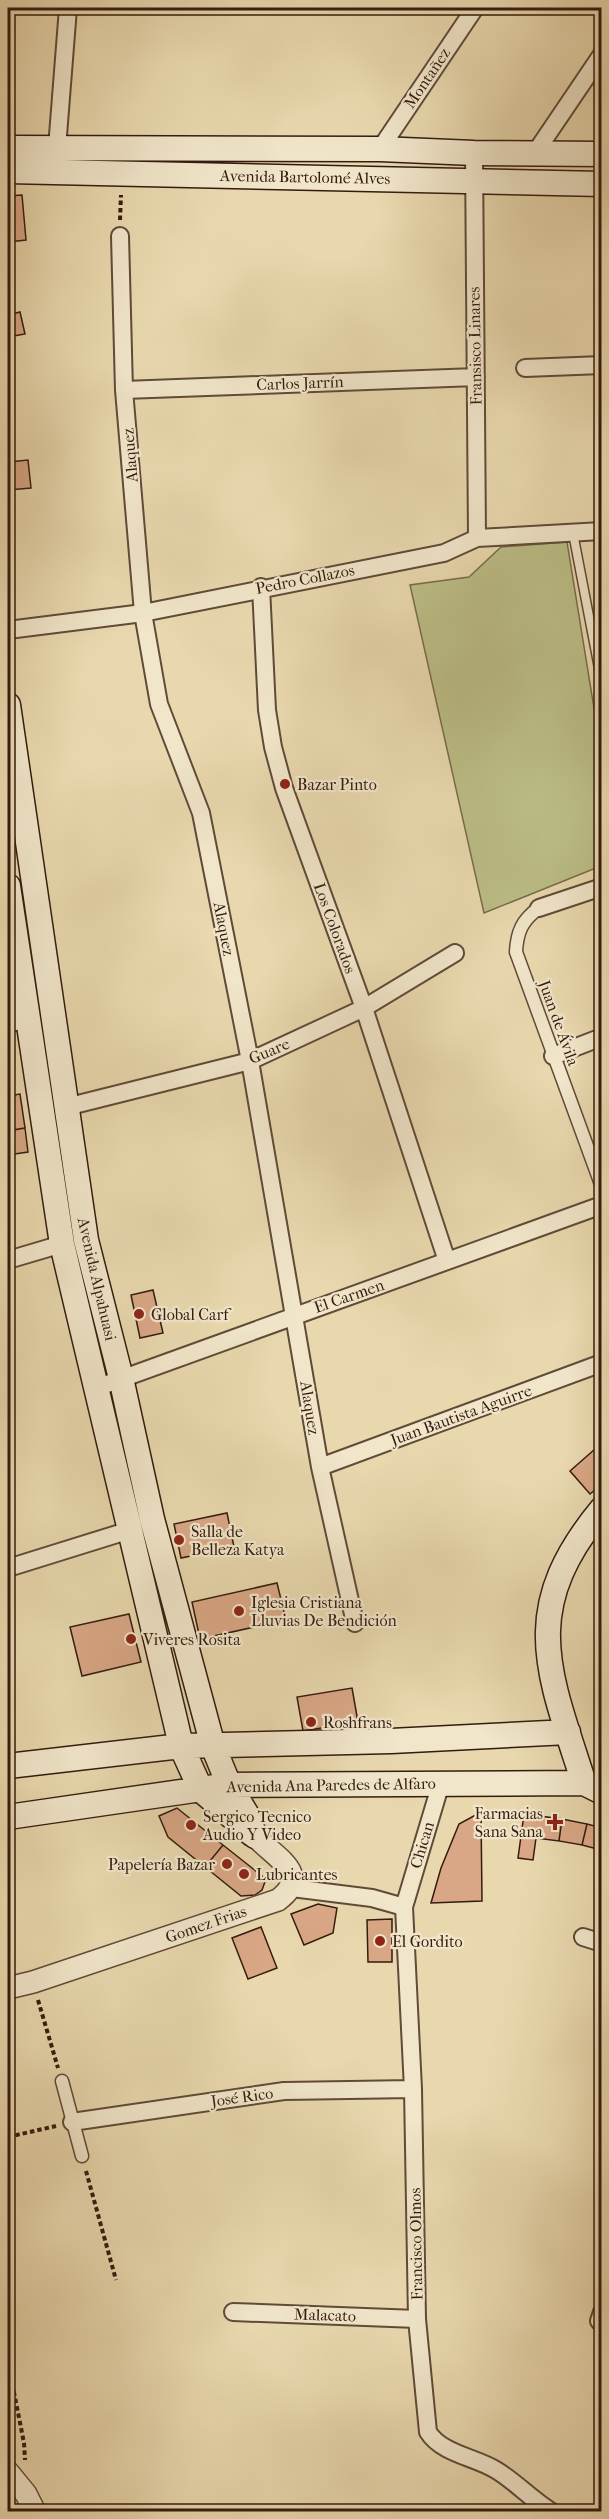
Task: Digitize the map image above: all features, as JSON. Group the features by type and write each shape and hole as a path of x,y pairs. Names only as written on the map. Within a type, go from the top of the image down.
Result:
{"main road":[{"name":"Avenida Bartolomé Alves","path":"8,148 380,149 474,153 602,154"},
{"name":"Avenida Bartolomé Alves","path":"8,171 602,184"},
{"name":"Avenida Alpahuasi","path":"8,705 14,804 66,1107 86,1240 121,1378 152,1519 213,1746 229,1785 247,1815 255,1836"},
{"name":"Avenida Alpahuasi","path":"8,886 18,1021 62,1244 181,1746 201,1790 255,1836"},
{"path":"593,1787 568,1732 552,1677 547,1644 552,1593 563,1566 582,1533 602,1509"},
{"path":"8,1766 181,1746 391,1741 568,1732"},
{"name":"Avenida Ana Paredes de Alfaro","path":"8,1817 229,1785 441,1783 593,1787"}],"street":[{"path":"57,148 68,8"},
{"name":"Montañez","path":"380,149 475,8"},
{"path":"535,153 602,54"},
{"name":"Fransisco Linares","path":"474,153 477,538"},
{"name":"Alaquez","path":"120,236 124,390 143,613 159,704 201,813 250,1061 320,1467 355,1623"},
{"path":"525,368 602,365"},
{"name":"Carlos Jarrín","path":"124,390 476,377"},
{"name":"Pedro Collazos","path":"8,630 143,613 444,553 477,538 602,531"},
{"name":"Los Colorados","path":"261,588 267,710 273,747 284,788 364,1008 447,1261"},
{"path":"539,909 602,887"},
{"name":"Juan de Ávila","path":"539,909 528,916 520,926 516,939 516,952 602,1188"},
{"name":"Guare","path":"66,1107 250,1061 364,1008 455,953"},
{"path":"553,1056 602,1038"},
{"name":"El Carmen","path":"96,1388 602,1205"},
{"path":"8,1260 62,1244"},
{"name":"Juan Bautista Aguirre","path":"320,1467 602,1363"},
{"path":"8,1568 130,1530"},
{"name":"Chican","path":"404,1907 441,1783"},
{"name":"Avenida Alpahuasi","path":"255,1836 291,1871 294,1880 292,1888"},
{"path":"292,1888 372,1898 404,1907"},
{"name":"Gomez Frias","path":"8,1988 33,1983 278,1900 292,1888"},
{"name":"Francisco Olmos","path":"404,1907 413,2089 417,2319 428,2432 433,2440 495,2469 552,2511"},
{"path":"583,1937 602,1943"},
{"path":"62,2081 82,2156"},
{"name":"José Rico","path":"72,2122 284,2091 413,2089"},
{"name":"Malacato","path":"233,2312 417,2319"},
{"path":"8,2472 31,2503"}],"lane":[{"path":"573,533 602,684"}],"path":[{"path":"120,236 121,173"},
{"path":"33,1983 62,2081"},
{"path":"8,2138 72,2122"},
{"path":"82,2156 116,2280"},
{"path":"8,2362 24,2443 31,2503"}],"green space":[{"path":"567,542 594,708 602,732 601,866 484,913 410,585 469,577 501,547"}],"building":[{"path":"22,195 26,240 8,242 8,196"},
{"path":"20,312 25,334 8,337 8,315"},
{"path":"28,460 31,488 8,490 8,462"},
{"path":"20,1094 25,1128 8,1131 8,1096"},
{"path":"25,1128 28,1152 8,1155 8,1131"},
{"path":"153,1290 163,1333 140,1338 131,1295"},
{"path":"595,1449 602,1457 602,1484 590,1494 570,1471"},
{"path":"227,1513 234,1547 181,1558 174,1524"},
{"name":"Iglesia Cristiana Lluvias De Bendición","path":"277,1583 286,1620 200,1639 192,1602"},
{"path":"129,1614 141,1662 82,1676 70,1627"},
{"path":"352,1688 358,1722 303,1731 297,1697"},
{"path":"177,1808 223,1845 205,1867 168,1837 159,1816"},
{"path":"481,1812 482,1901 431,1903 441,1868 459,1824"},
{"path":"524,1814 562,1819 559,1841 536,1838 533,1860 518,1858"},
{"path":"562,1819 587,1824 582,1845 559,1841"},
{"path":"587,1824 602,1828 601,1850 582,1845"},
{"path":"223,1845 266,1879 262,1890 255,1895 241,1896 205,1867"},
{"path":"318,1904 337,1908 333,1933 304,1945 291,1914"},
{"name":"El Gordito","path":"392,1919 392,1962 368,1962 367,1920"},
{"path":"261,1927 277,1968 248,1979 232,1938"}],"place":[{"name":"Bazar Pinto","path":"285,784"},
{"name":"Global Carf","path":"139,1314"},
{"name":"Salla de Belleza Katya","path":"179,1540"},
{"name":"Iglesia Cristiana Lluvias De Bendición","path":"239,1611"},
{"name":"Viveres Rosita","path":"131,1639"},
{"name":"Roshfrans","path":"311,1722"},
{"name":"Farmacias Sana Sana","path":"555,1822"},
{"name":"Sergico Tecnico Audio Y Video","path":"191,1825"},
{"name":"Papelería Bazar","path":"227,1864"},
{"name":"Lubricantes","path":"244,1874"},
{"name":"El Gordito","path":"380,1941"}]}
